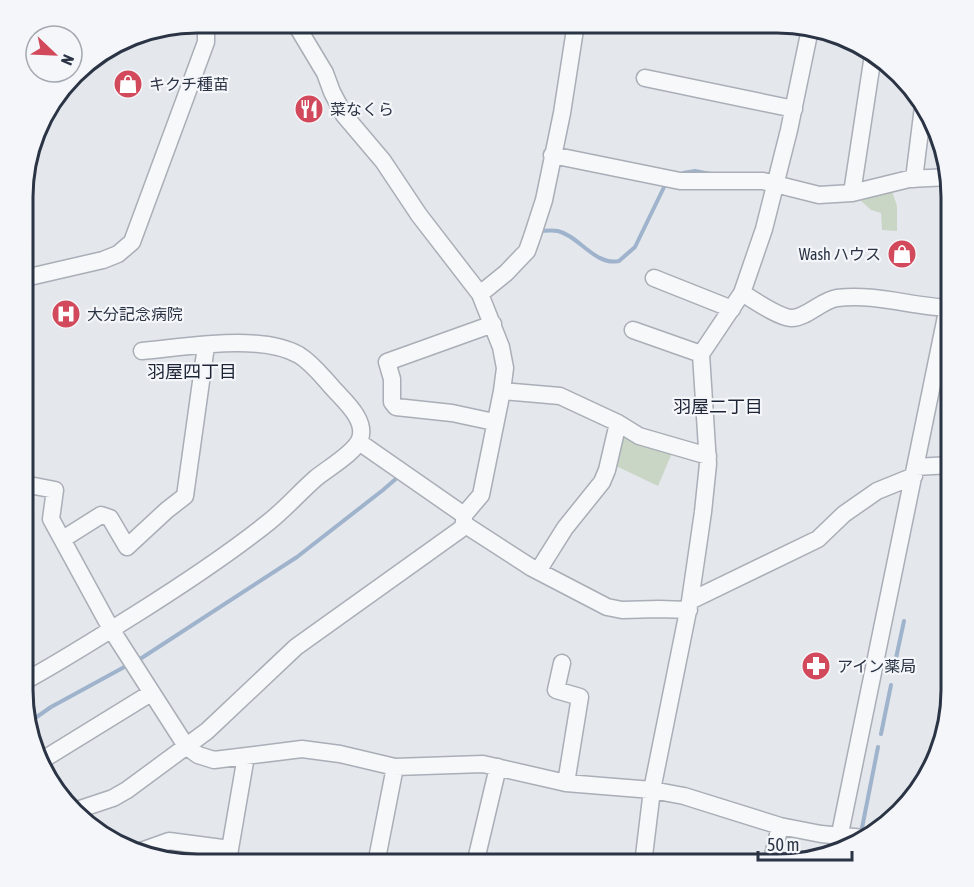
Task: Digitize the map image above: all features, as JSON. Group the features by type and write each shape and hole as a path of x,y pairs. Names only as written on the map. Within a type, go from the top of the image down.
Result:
{"street":[{"path":"33,276 103,260 118,254 132,242 206,42 206,33"},
{"path":"84,808 121,795 212,726 296,647 457,532 481,495 505,368 501,346 493,324 480,294 419,215 383,160 344,115 325,73 302,33"},
{"path":"480,294 506,273 527,251 544,200 562,113 574,33"},
{"path":"645,854 652,790 689,606 704,512 708,456 701,354 742,293 764,229 794,109 809,36"},
{"path":"852,193 872,63"},
{"path":"645,78 794,109"},
{"path":"914,179 921,119"},
{"path":"552,154 680,181 763,181 819,195 852,193 914,179 940,178"},
{"path":"654,278 732,309"},
{"path":"742,293 788,318 798,318 814,307 835,298 870,297 922,307 941,304"},
{"path":"493,324 387,362 392,379 392,402 396,407 452,413 495,422"},
{"path":"633,330 701,354"},
{"path":"33,676 196,576 271,520 359,442 361,426 358,418 316,368 287,349 259,344 233,343 142,351"},
{"path":"838,842 941,345"},
{"path":"63,539 101,514 110,518 127,547 185,496 206,346"},
{"path":"502,391 560,396 618,423 639,436 708,456"},
{"path":"538,571 565,528 602,482 618,423"},
{"path":"359,442 510,556 607,607 622,610 689,606 818,539 844,514 877,490 914,472 941,467"},
{"path":"33,486 55,490 51,519 111,629 186,746 192,752 207,759 223,760 287,750 319,750 395,767 474,763 498,766 566,783 652,790 684,796 780,826 850,837"},
{"path":"562,663 556,690 580,697 566,783"},
{"path":"47,757 151,693"},
{"path":"230,854 246,756"},
{"path":"477,854 498,766"},
{"path":"378,854 395,767"},
{"path":"773,854 780,826"},
{"path":"151,847 169,840 218,854"}],"green space":[{"path":"892,191 897,206 897,231 882,230 881,213 871,210 860,200"},
{"path":"619,429 672,453 658,486 614,465"}],"waterway":[{"path":"683,173 695,171 711,174"},
{"path":"538,231 558,231 573,238 602,259 619,261 635,247 666,183"},
{"path":"137,661 297,557 398,477 401,478"},
{"path":"893,672 904,621"},
{"path":"35,718 128,665"},
{"path":"881,734 891,685"},
{"path":"862,828 878,747"}],"place":[{"name":"キクチ種苗","path":"128,84"},
{"name":"菜なくら","path":"309,109"},
{"name":"Wash ハウス","path":"902,254"},
{"name":"大分記念病院","path":"66,314"},
{"name":"アイン薬局","path":"816,666"}],"district":[{"name":"羽屋四丁目","path":"192,372"},
{"name":"羽屋二丁目","path":"718,407"}]}
